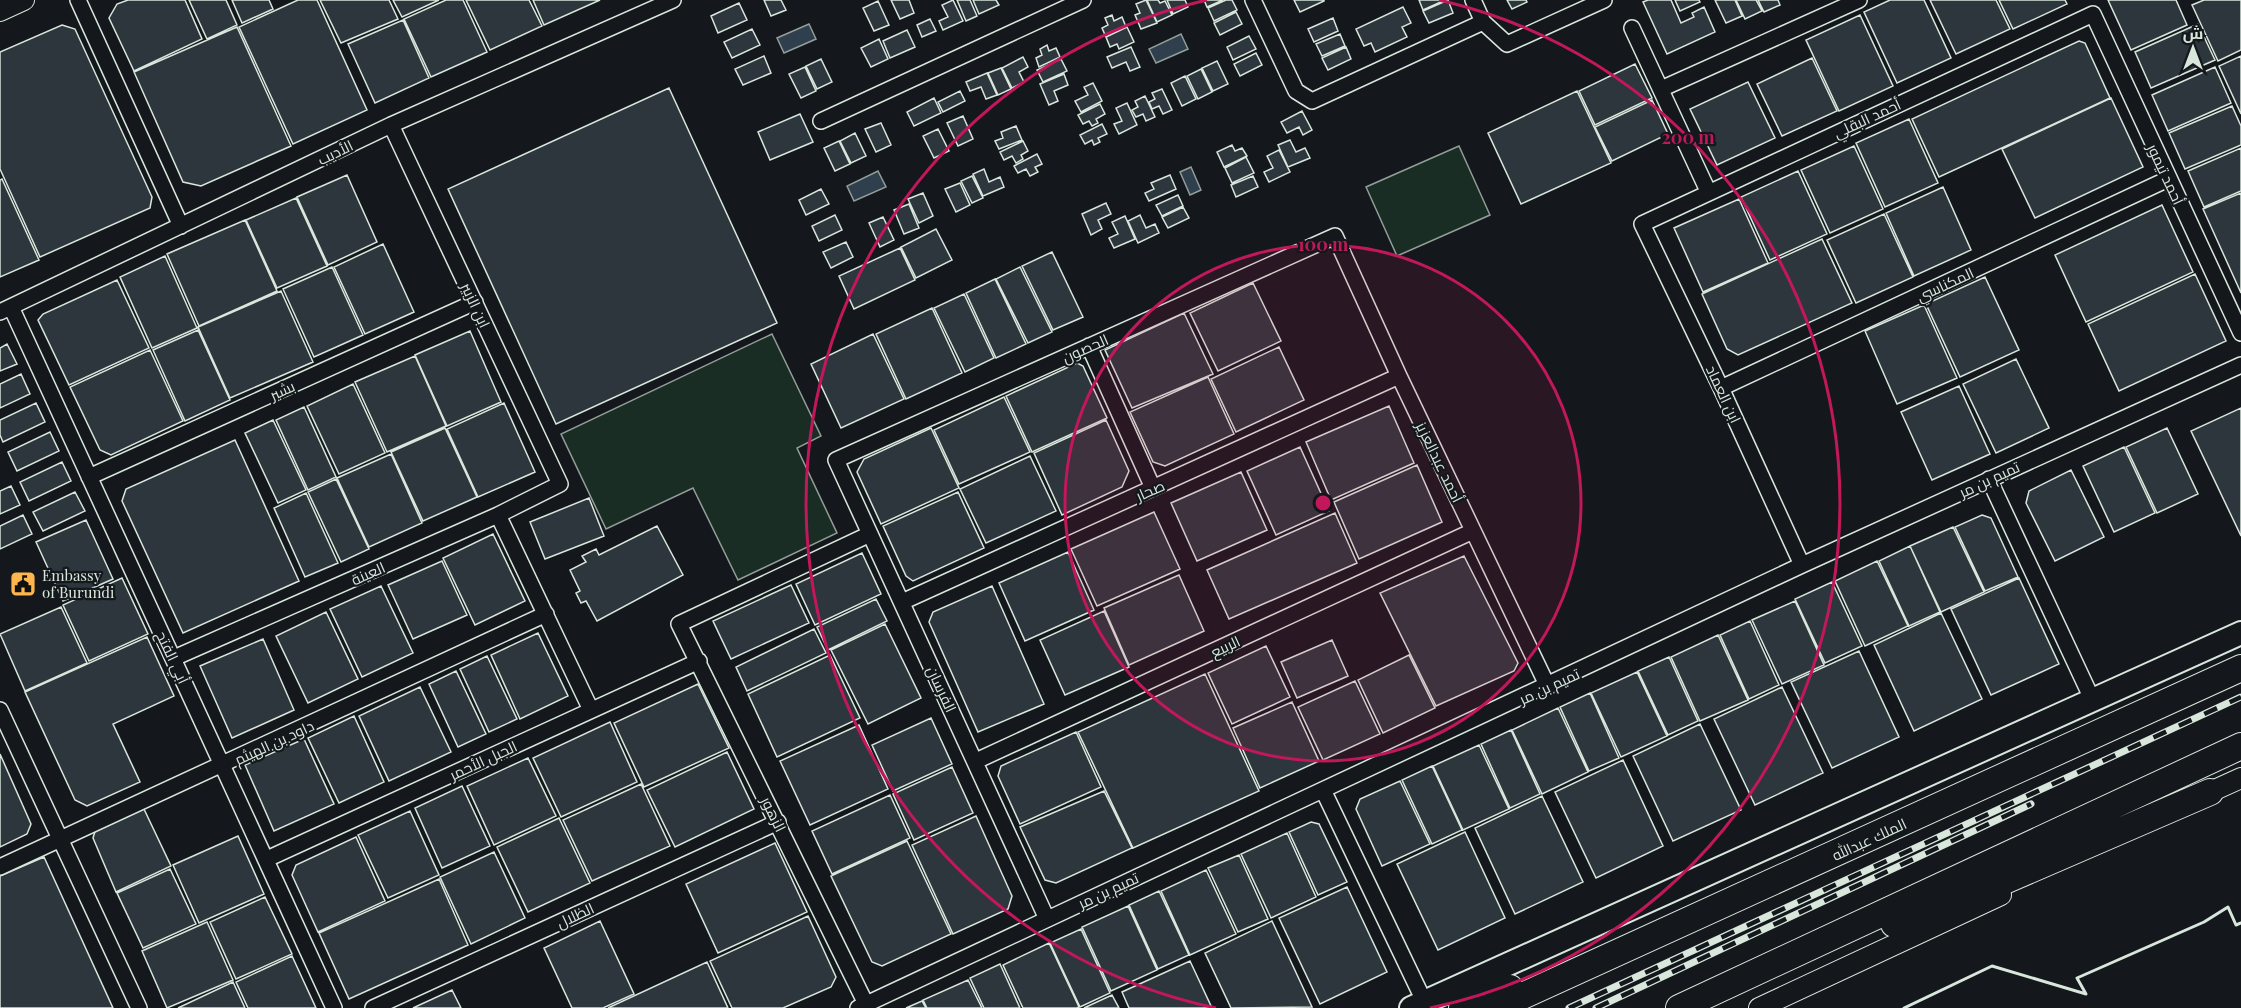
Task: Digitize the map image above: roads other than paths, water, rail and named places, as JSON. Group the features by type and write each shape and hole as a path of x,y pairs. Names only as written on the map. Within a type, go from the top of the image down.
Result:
{"highway":[{"name":"الملك عبدالله","path":"1496,1008 2241,668"},
{"path":"1679,1008 2241,746"},
{"path":"1714,991 1979,892 2211,792"},
{"path":"1462,1008 1846,850"}],"main road":[{"path":"1417,1005 2241,633"}],"street":[{"path":"0,11 24,0"},
{"path":"78,0 181,226"},
{"name":"الأديب","path":"5,309 391,125 674,0"},
{"path":"821,121 1083,0"},
{"path":"1253,0 1296,91 1312,100 1483,22"},
{"path":"1473,0 1483,22 1507,44 1604,0"},
{"path":"1661,89 1859,0"},
{"name":"أحمد تيمور","path":"2093,14 2241,333"},
{"name":"أحمد البقلي","path":"1642,224 1708,191 2093,14"},
{"path":"1632,28 1708,191"},
{"name":"ابن الزبير","path":"391,125 560,484"},
{"name":"المكناسي","path":"1722,388 2168,179"},
{"name":"ابن العماد","path":"1642,224 1722,388 1802,565"},
{"name":"الحصون","path":"836,460 1335,236"},
{"name":"أحمد عبدالعزيز","path":"1335,236 1399,376 1548,687"},
{"name":"بشير","path":"90,477 475,302"},
{"name":"أبي الفتح","path":"5,309 90,477 334,1008"},
{"path":"1089,346 1153,488"},
{"name":"تميم بن مر","path":"862,1006 1548,687 1802,565 2241,364"},
{"name":"صحار","path":"902,602 1399,376"},
{"name":"الفرسان","path":"836,460 1047,919"},
{"path":"1989,479 2093,701"},
{"name":"العينة","path":"174,658 498,515 560,484"},
{"path":"498,515 591,710"},
{"name":"الربيع","path":"976,761 1473,531"},
{"name":"الزهور","path":"862,1006 778,822 679,624 870,534"},
{"name":"داود بن الهيثم","path":"0,867 546,614"},
{"name":"الجبل الأحمر","path":"267,859 699,661"},
{"path":"0,710 139,1008"},
{"path":"1759,1008 1976,907 2241,778"},
{"path":"1323,790 1417,1005"},
{"name":"الظلال","path":"373,1008 778,822"}],"water":[{"path":"809,24 816,39 784,53 777,38"},
{"path":"1181,34 1188,49 1156,63 1149,49"},
{"path":"1191,167 1201,190 1190,195 1180,172"},
{"path":"878,171 886,187 854,201 847,186"}],"railway":[{"path":"1569,1008 2241,697"},
{"path":"1596,1008 2031,804"}],"place":[{"name":"Embassy of Burundi","path":"23,584"}]}
